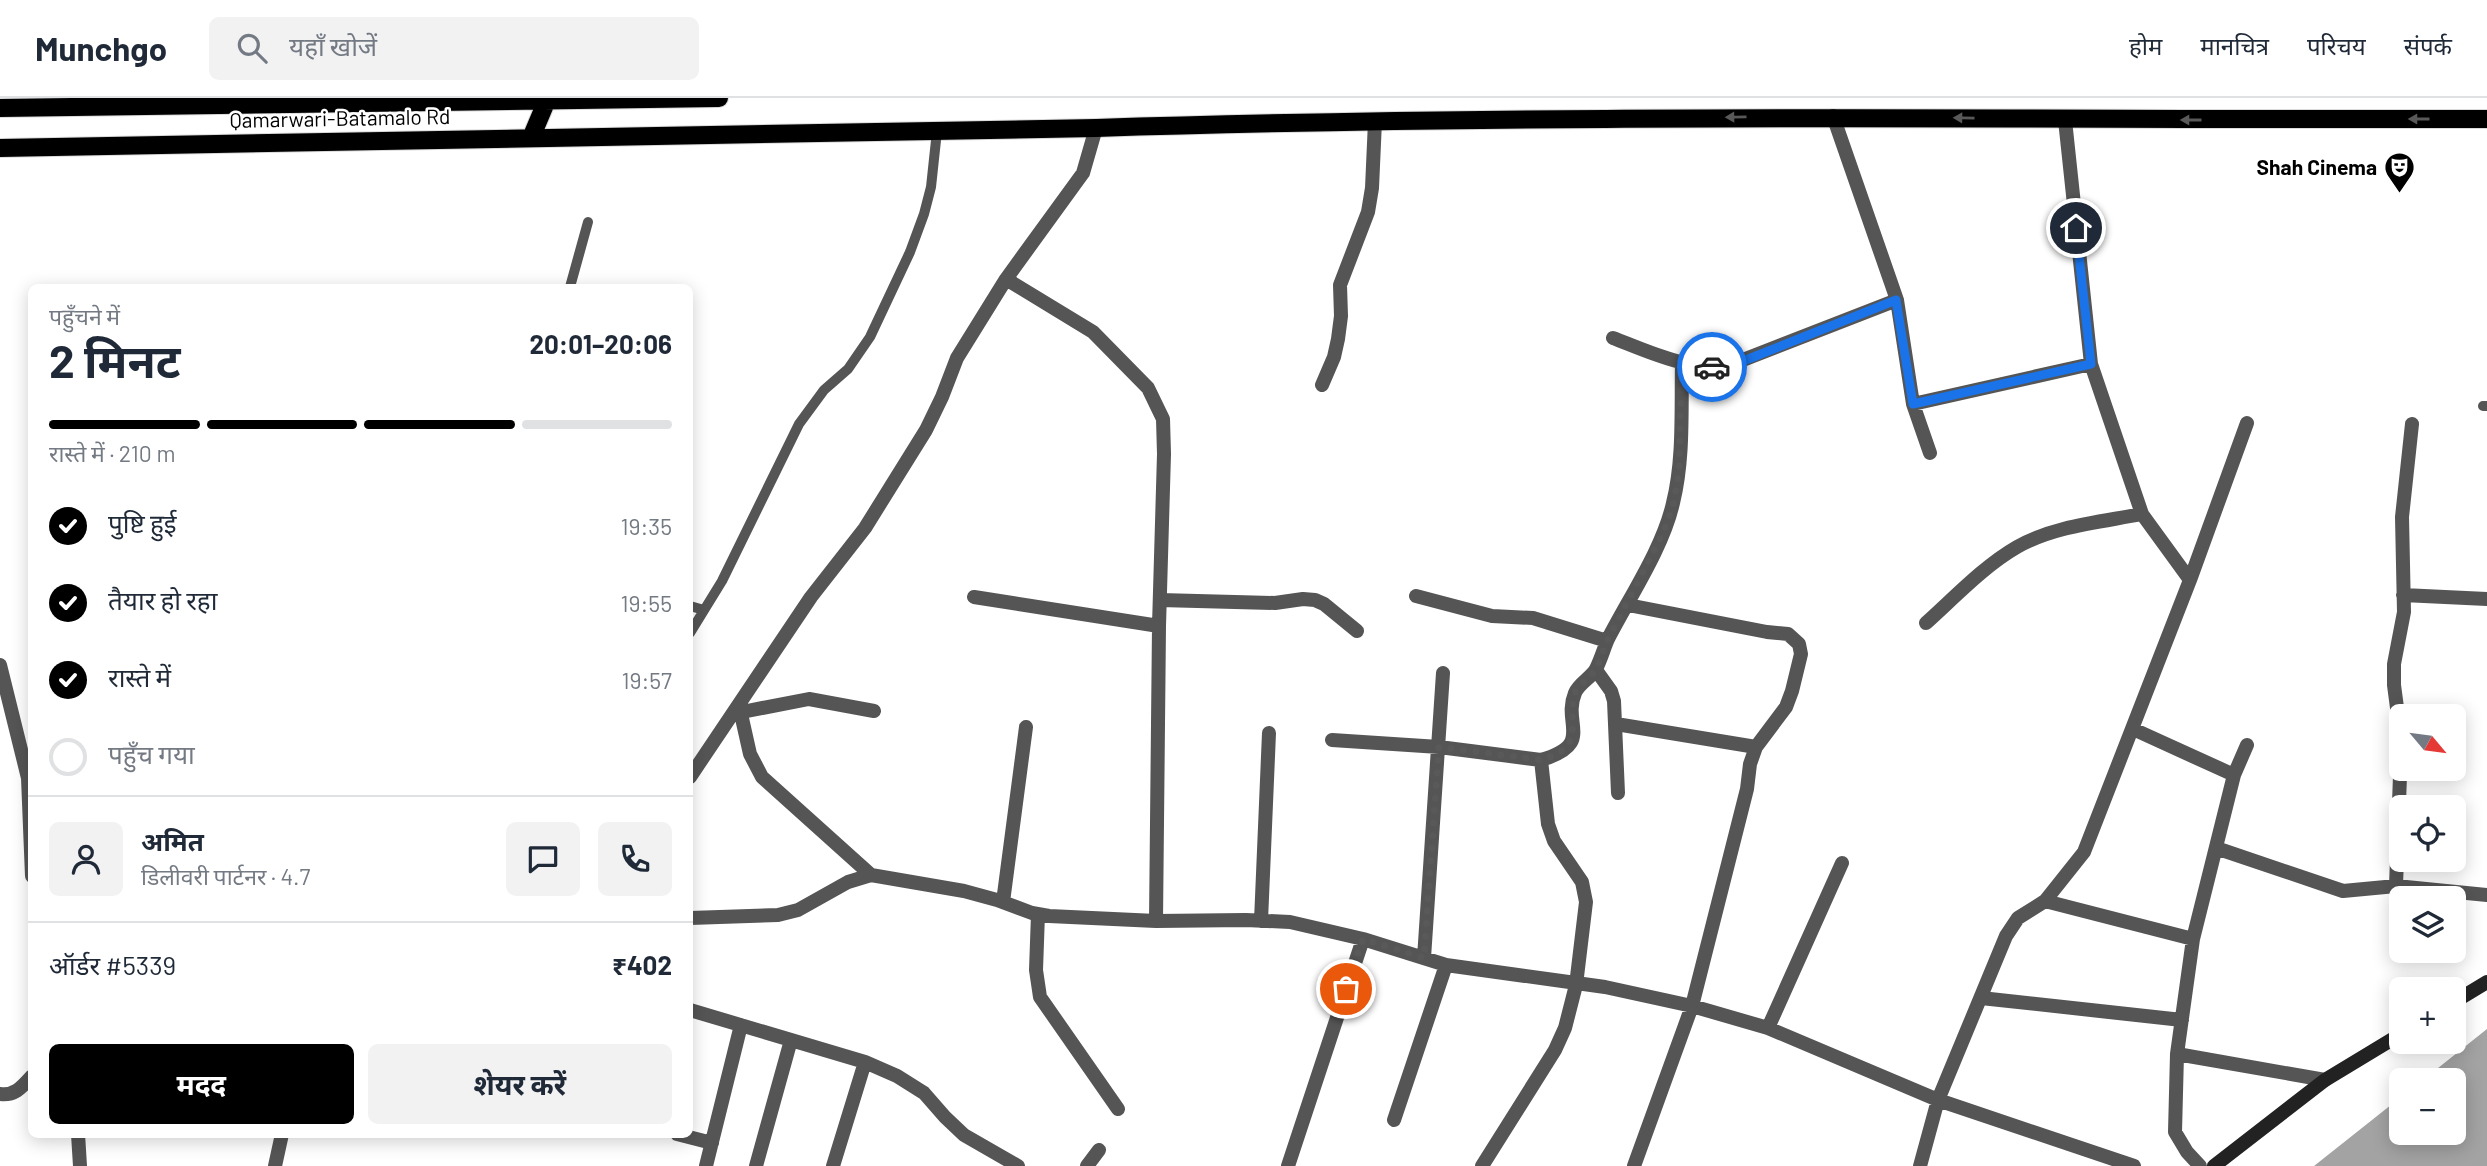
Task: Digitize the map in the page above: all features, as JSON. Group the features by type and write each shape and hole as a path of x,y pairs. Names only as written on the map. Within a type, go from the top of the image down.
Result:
{"main road":[{"name":"Qamarwari-Batamalo Rd","path":"0,108 719,98"},
{"path":"531,138 547,99"},
{"name":"Qamarwari-Batamalo Rd","path":"0,148 1375,121 1833,117 2065,120 2487,119"}],"street":[{"path":"1833,117 1896,300 1913,404 1930,453"},
{"path":"2065,120 2091,364 2142,514 2190,580"},
{"path":"1322,385 1334,357 1338,339 1341,316 1340,285 1368,212 1372,188 1375,121"},
{"path":"693,773 741,708 811,597 872,517 926,430 957,358 1006,279 1083,173 1096,128"},
{"path":"1006,279 1093,332 1148,388 1163,419 1156,921"},
{"path":"1613,338 1682,365 1709,368 1730,365 1896,300"},
{"path":"1913,404 2091,364"},
{"path":"1332,740 1439,747 1541,760 1556,755 1572,741 1574,695 1596,670 1607,641 1663,533 1673,506 1679,473 1682,365"},
{"path":"1920,1166 1938,1100 2013,925 2018,918 2045,901 2084,852 2190,580 2247,423"},
{"path":"2398,704 2394,664 2404,611 2402,516 2412,424"},
{"path":"1926,623 1989,567 2018,546 2067,528 2142,514"},
{"path":"2403,595 2487,599"},
{"path":"1416,596 1492,616 1533,618 1607,641"},
{"path":"974,597 1159,626"},
{"path":"1160,600 1275,603 1315,600 1324,604 1357,631"},
{"path":"1628,604 1787,634 1800,644 1801,654 1786,707 1756,747 1692,1006 1634,1166"},
{"path":"0,665 28,778"},
{"path":"1596,670 1611,691 1616,724 1618,793"},
{"path":"1424,958 1443,673"},
{"path":"741,708 809,699 874,711"},
{"path":"741,708 750,754 762,777 871,875"},
{"path":"1616,724 1756,747"},
{"path":"1003,902 1026,727"},
{"path":"2133,729 2234,775"},
{"path":"1261,920 1269,733"},
{"path":"2200,1166 2187,1152 2175,1132 2177,1054 2193,939 2234,775 2247,745"},
{"path":"1482,1166 1555,1050 1565,1028 1576,985 1586,902 1582,882 1554,841 1548,824 1541,760"},
{"path":"2396,886 2400,781"},
{"path":"2216,848 2333,889 2357,891 2389,886"},
{"path":"1768,1028 1842,863"},
{"path":"693,918 778,915 798,910 848,882 871,875 964,891 1038,914 1156,921 1290,922 1363,939 1446,965 1605,987 1692,1006 1768,1028 1938,1100 2134,1166"},
{"path":"2466,893 2487,895"},
{"path":"2045,901 2193,939"},
{"path":"1038,914 1036,970 1040,997 1118,1109"},
{"path":"1288,1166 1363,939"},
{"path":"1394,1120 1446,965"},
{"path":"2466,995 2487,982"},
{"path":"1980,998 2182,1020"},
{"path":"693,1011 865,1062 911,1084 924,1093 964,1135 1018,1166"},
{"path":"706,1166 741,1025"},
{"path":"756,1166 791,1040"},
{"path":"2214,1166 2325,1080 2389,1041"},
{"path":"2177,1054 2325,1080"},
{"path":"833,1166 865,1062"},
{"path":"0,1094 12,1094 28,1080"},
{"path":"78,1138 80,1166"},
{"path":"275,1166 281,1138"},
{"path":"693,1138 712,1143"},
{"path":"1087,1166 1099,1150"}],"lane":[{"path":"693,628 722,581 799,424 824,390 848,369 870,337 910,252 924,214 931,187 937,131"},
{"path":"571,284 588,222"},
{"path":"693,607 704,610"}],"shaded area":[{"path":"2487,1029 2487,1166 2314,1166 2389,1107 2389,1145 2466,1145 2466,1068 2438,1068 2456,1054 2466,1054 2466,1046"}],"way so far":[{"path":"1346,989 1363,939 1424,958 1439,747 1541,760 1556,755 1572,741 1574,695 1596,670 1607,641 1663,533 1673,506 1679,473 1682,365 1712,367"}],"place":[{"name":"Shah Cinema","path":"2400,195"}],"route":[{"path":"1712,367 1746,360 1896,300 1913,404 2091,364 2076,228"}]}
